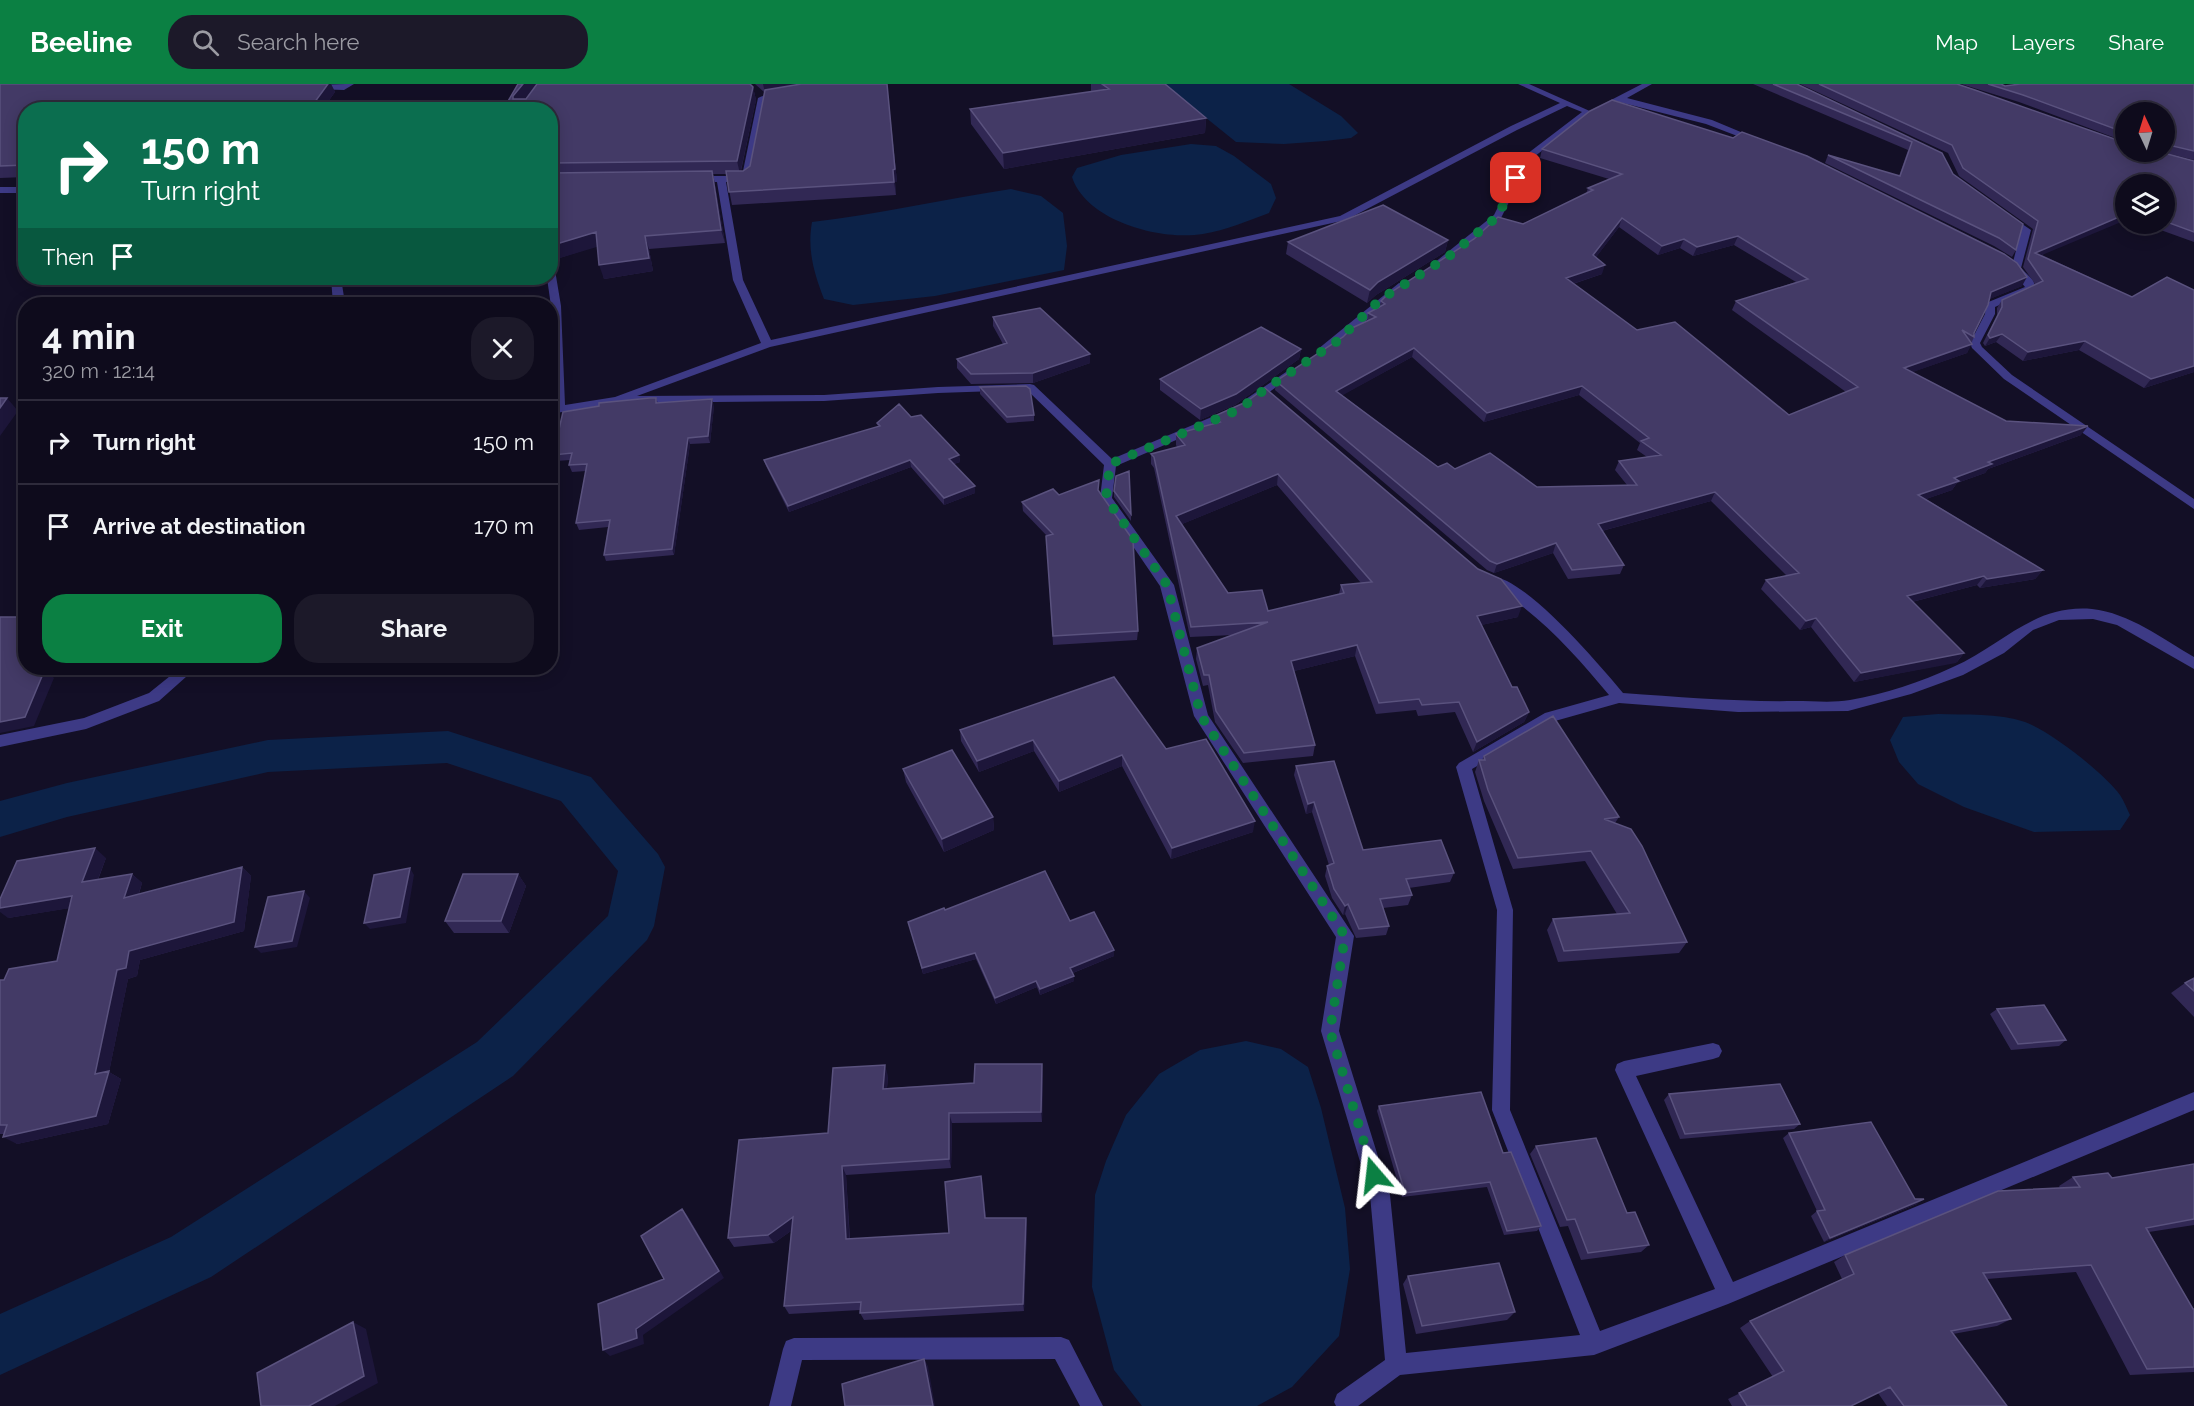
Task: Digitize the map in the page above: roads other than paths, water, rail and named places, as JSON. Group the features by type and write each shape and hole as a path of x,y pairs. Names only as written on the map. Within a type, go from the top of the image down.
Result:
{"street":[{"path":"300,87 344,88 350,84"},
{"path":"754,91 762,98 789,94 789,84"},
{"path":"1522,84 1588,112"},
{"path":"1608,103 1648,84"},
{"path":"687,179 746,179 762,98"},
{"path":"1619,98 1709,122 1768,145"},
{"path":"617,400 767,344 1343,218 1514,128 1567,104"},
{"path":"1428,269 1448,257 1498,216 1526,159 1588,112 1598,108"},
{"path":"721,179 738,280 767,344"},
{"path":"0,190 18,190"},
{"path":"1998,210 2026,230 2016,268"},
{"path":"2006,262 2016,268 2029,282 2031,288 1989,305 1990,314 1975,343 1977,348 2008,377 2194,505"},
{"path":"1110,464 1240,409 1268,394 1305,362 1336,342 1381,299 1409,281"},
{"path":"558,410 617,400 824,398 938,390 1030,387 1110,464"},
{"path":"1110,464 1106,498 1167,585 1201,716 1345,936 1330,1031 1380,1195 1396,1365"},
{"path":"1481,575 1515,591 1538,610 1583,656 1619,698"},
{"path":"1594,1344 1501,1110 1505,910 1464,767 1550,717 1619,698 1738,707 1848,706 1906,690 1958,671 1999,649 2028,627 2058,615 2093,614 2121,621 2194,664"},
{"path":"0,741 86,723 154,697 181,675"},
{"path":"1713,1051 1624,1070 1728,1294"},
{"path":"1343,1405 1396,1365 1594,1344 1728,1294 2194,1101"},
{"path":"780,1406 794,1349 1061,1348 1092,1406"}],"water":[{"path":"1164,84 1289,84 1341,116 1358,133 1351,138 1325,141 1284,144 1236,142"},
{"path":"1191,144 1216,146 1234,156 1271,184 1276,198 1269,213 1228,228 1203,234 1167,234 1147,231 1127,225 1092,205 1080,192 1072,177 1077,168 1121,155"},
{"path":"1011,189 1041,196 1063,213 1067,246 1064,270 935,296 853,305 824,299 812,261 810,242 812,222"},
{"path":"1938,714 2004,717 2036,727 2062,743 2102,776 2120,795 2130,815 2120,830 2034,832 1964,807 1918,784 1899,762 1890,740 1903,717"},
{"path":"1246,1041 1281,1049 1308,1067 1321,1108 1345,1208 1350,1269 1339,1336 1292,1387 1257,1406 1142,1406 1114,1370 1092,1287 1095,1195 1106,1161 1126,1115 1159,1074 1200,1050"}],"waterway":[{"path":"0,819 67,800 268,756 448,747 576,789 642,867 630,926 495,1059 191,1257 0,1345"}]}
